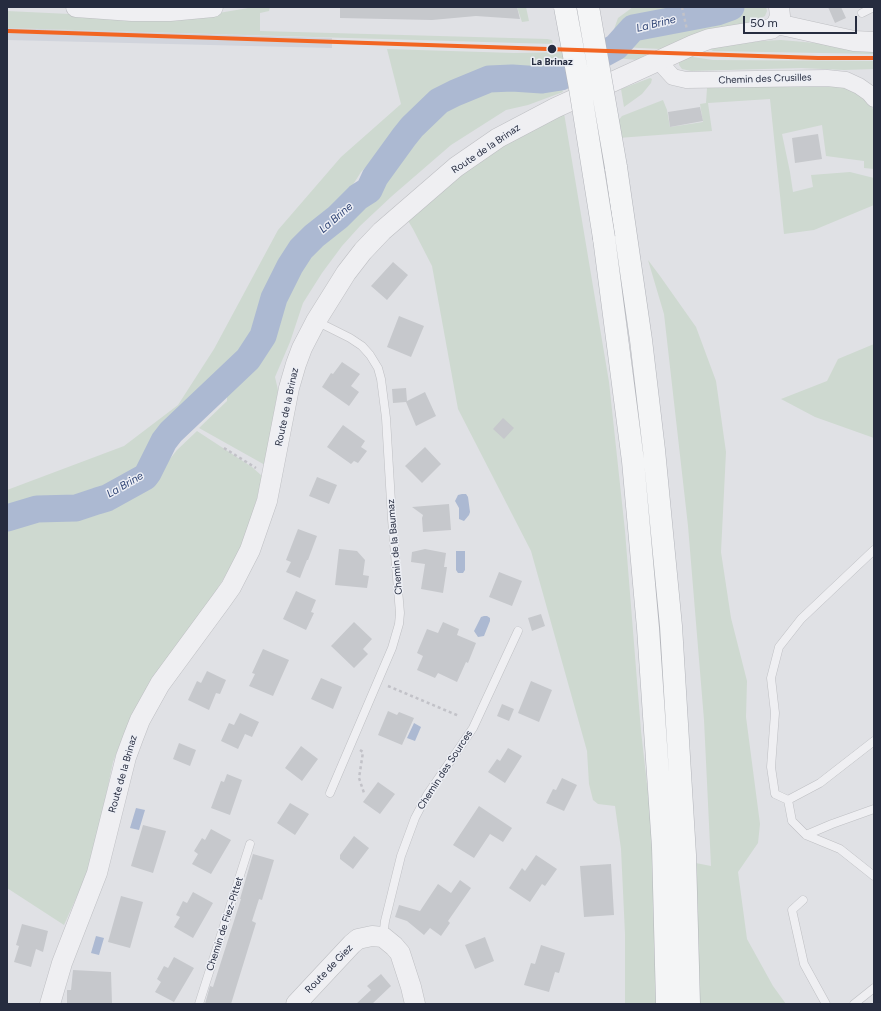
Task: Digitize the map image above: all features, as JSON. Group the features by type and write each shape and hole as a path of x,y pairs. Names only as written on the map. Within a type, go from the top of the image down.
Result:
{"highway":[{"path":"565,7 580,88 604,238 632,461 648,628 663,848 667,1004"},
{"path":"588,7 626,233 654,450 671,626 684,839 689,1004"}],"street":[{"path":"76,7 132,11 170,11 213,7"},
{"path":"778,15 831,36 854,41 874,42"},
{"name":"Route de la Brinaz","path":"50,1004 62,963 97,873 126,758 133,738 160,684 221,602 239,573 250,550 267,501 289,388 302,348 316,321 346,273 363,251 382,231 456,168 498,138 533,119 709,39 761,32 771,29 778,15"},
{"name":"Chemin des Crusilles","path":"661,61 663,66 673,77 686,80 827,78 846,80 872,94"},
{"name":"Route de Giez","path":"296,1004 358,939 372,936 383,937"},
{"path":"383,937 400,953 415,1004"}],"lane":[{"path":"862,13 874,7"},
{"name":"Chemin de la Baumaz","path":"316,321 350,338 362,346 378,368 381,379 386,418 392,519 400,613 399,624 394,642 330,793"},
{"path":"788,800 775,794 771,767 775,713 771,678 779,647 801,619 874,550"},
{"name":"Chemin des Sources","path":"383,937 384,921 401,856 414,818 427,795 473,728 518,630"},
{"path":"788,800 820,783 874,741"},
{"path":"788,800 792,821 806,835 840,849 874,876"},
{"path":"806,835 874,809"},
{"name":"Chemin de Fiez-Pittet","path":"199,1004 250,844"},
{"path":"802,900 792,910 804,964 826,1004"},
{"path":"854,1004 874,988"}],"path":[{"path":"682,7 687,30"},
{"path":"224,448 272,477"},
{"path":"378,681 459,716"},
{"path":"350,745 363,752 359,778 364,793"}],"shaded area":[{"path":"254,7 270,7 269,11 260,13 260,31 547,39 552,40 553,44 7,28 7,11 153,18 201,16"},
{"path":"517,7 526,7 529,21 522,22"},
{"path":"633,7 766,7 767,11 765,16 755,21 695,37 661,49 620,47 636,30 708,13 640,24 633,26 613,46 612,35 618,18"},
{"path":"7,28 332,38 332,48 7,40"},
{"path":"781,40 874,48 874,54 713,51 708,48"},
{"path":"387,49 514,53 574,52 577,68 557,74 495,73 462,84 429,103 361,172 342,202 302,239 256,312 256,329 240,358 165,430 150,459 137,477 99,498 72,504 35,503 7,511 7,490 124,446 178,405 214,349 278,230 341,157 401,104"},
{"path":"615,52 649,53 637,60 616,58"},
{"path":"686,56 713,60 874,61 874,69 844,70 801,68 691,71 682,69 679,65 679,62"},
{"path":"650,78 652,79 651,83 642,94 624,107 621,89"},
{"path":"560,83 563,92 528,105 506,110 451,145 392,196 360,226 342,246 322,273 303,303 290,342 275,377 278,390 265,465 199,428 227,401 227,389 247,370 268,334 284,288 308,247 376,186 397,159 418,136 442,114 483,91"},
{"path":"804,83 842,86 855,92 874,110 874,169 864,168 864,161 826,156 822,125 782,134 793,192 813,187 811,175 850,172 874,178 874,205 814,230 784,234 770,99 708,103 712,131 618,138 617,122 622,116 663,100 667,110 670,127 703,122 700,104 706,103 707,88"},
{"path":"564,113 609,382 625,531 641,731 655,855 711,866 704,720 688,526 664,314 648,260 696,327 716,381 726,452 721,552 731,618 747,681 746,717 760,824 758,843 738,872 747,939 773,986 786,1004 625,1004 625,934 621,849 615,806 598,804 593,800 589,784 587,751 531,551 458,409 432,266 407,219 463,174 505,145"},
{"path":"874,344 874,438 815,417 781,399 827,381 838,359"},
{"path":"197,431 252,467 262,476 257,498 245,539 227,573 211,599 147,687 130,719 113,762 99,829 87,874 64,925 7,888 7,525 45,512 69,514 83,512 143,488 161,470 177,450"}],"water":[{"path":"466,494 468,497 470,512 464,521 459,519 459,508 455,501 458,495"},
{"path":"456,551 465,551 465,570 463,573 458,573 456,570"},
{"path":"484,616 490,618 490,621 484,636 478,637 474,631 481,617"},
{"path":"414,723 421,727 415,741 407,738"},
{"path":"136,808 145,810 139,830 130,828"},
{"path":"96,936 104,938 99,955 91,953"}],"building":[{"path":"340,7 517,7 520,19 476,16 432,20 340,18"},
{"path":"828,7 841,7 846,18 835,23"},
{"path":"700,107 703,121 670,127 668,112"},
{"path":"818,134 822,159 795,163 792,138"},
{"path":"393,262 408,275 387,300 371,286"},
{"path":"399,316 424,326 411,357 387,347"},
{"path":"342,362 360,374 351,386 359,392 349,406 322,387 331,373 333,374"},
{"path":"406,388 407,401 425,392 436,416 416,426 406,402 393,403 392,389"},
{"path":"503,418 514,428 504,439 493,429"},
{"path":"343,425 365,441 361,447 367,451 358,463 354,461 351,464 327,447"},
{"path":"425,447 441,464 422,483 405,466"},
{"path":"317,477 337,485 329,504 309,496"},
{"path":"449,504 451,530 423,532 423,515 412,507"},
{"path":"298,529 317,536 300,578 286,572 291,562 286,560"},
{"path":"339,549 357,551 365,560 363,575 369,576 367,588 335,585"},
{"path":"425,549 446,553 444,567 447,567 443,593 421,589 425,564 411,562 412,552"},
{"path":"499,572 522,581 512,606 489,597"},
{"path":"296,591 316,600 311,612 314,613 306,630 283,619"},
{"path":"541,614 545,626 532,631 528,618"},
{"path":"354,622 372,639 363,649 368,654 354,668 331,646"},
{"path":"443,622 459,629 457,635 476,643 468,663 466,662 457,682 438,673 435,678 417,670 423,656 417,653 427,629 438,633"},
{"path":"263,649 289,660 273,696 249,686 255,674 252,673"},
{"path":"207,671 226,680 220,694 216,693 209,710 188,700 197,681 201,683"},
{"path":"321,678 342,687 333,709 311,699"},
{"path":"531,681 552,690 539,722 518,713"},
{"path":"502,704 514,709 509,721 497,716"},
{"path":"388,711 397,715 399,712 414,718 402,745 378,735"},
{"path":"240,713 259,722 252,737 245,734 238,749 221,741 229,723 234,725"},
{"path":"179,743 196,750 190,766 173,759"},
{"path":"301,746 318,759 302,781 285,768"},
{"path":"508,748 522,756 505,783 488,772 497,759 500,761"},
{"path":"227,774 242,780 230,815 211,808 221,781 224,782"},
{"path":"562,778 577,785 564,811 546,803 553,789 556,790"},
{"path":"378,782 395,794 380,814 363,802"},
{"path":"290,803 309,814 295,835 277,823"},
{"path":"479,806 512,828 503,842 490,834 474,858 453,845"},
{"path":"143,825 166,831 153,873 131,866"},
{"path":"211,829 231,840 211,874 192,864 198,854 194,851 202,838 205,840"},
{"path":"354,836 369,848 353,869 340,859 340,855"},
{"path":"253,854 274,860 262,900 259,899 252,921 256,923 231,1004 205,1004 210,986 213,987 241,899"},
{"path":"536,855 557,869 545,886 542,884 530,902 509,888 522,868 525,871"},
{"path":"611,864 614,915 584,917 580,866"},
{"path":"460,880 471,888 448,921 450,923 441,936 430,928 424,935 407,921 395,917 399,905 420,911 438,884 451,893"},
{"path":"193,892 213,903 193,938 174,927 180,917 176,915 183,901 187,903"},
{"path":"121,896 143,902 130,948 108,942"},
{"path":"22,924 48,931 43,952 36,949 31,967 14,962 19,946 16,945"},
{"path":"485,937 494,961 475,969 465,945"},
{"path":"541,945 565,953 559,973 555,972 549,992 524,985 531,963 535,964"},
{"path":"174,957 194,968 174,1002 155,992 161,982 157,979 164,966 168,968"},
{"path":"73,970 111,972 112,1004 67,1004 67,990 71,990"},
{"path":"381,974 391,986 372,1004 356,1004 371,990 367,986"}],"waterway":[{"name":"La Brine","path":"7,518 37,509 76,508 107,498 145,477 164,441 171,432 248,359 263,336 274,298 290,266 301,249 314,236 338,217 358,197 369,190 375,177 404,137 412,127 439,101 489,79 512,78 542,80 561,77 616,47 633,28 717,12 731,7"}],"transit line":[{"path":"7,31 818,58 874,58"}],"place":[{"name":"La Brinaz","path":"552,49"}]}
